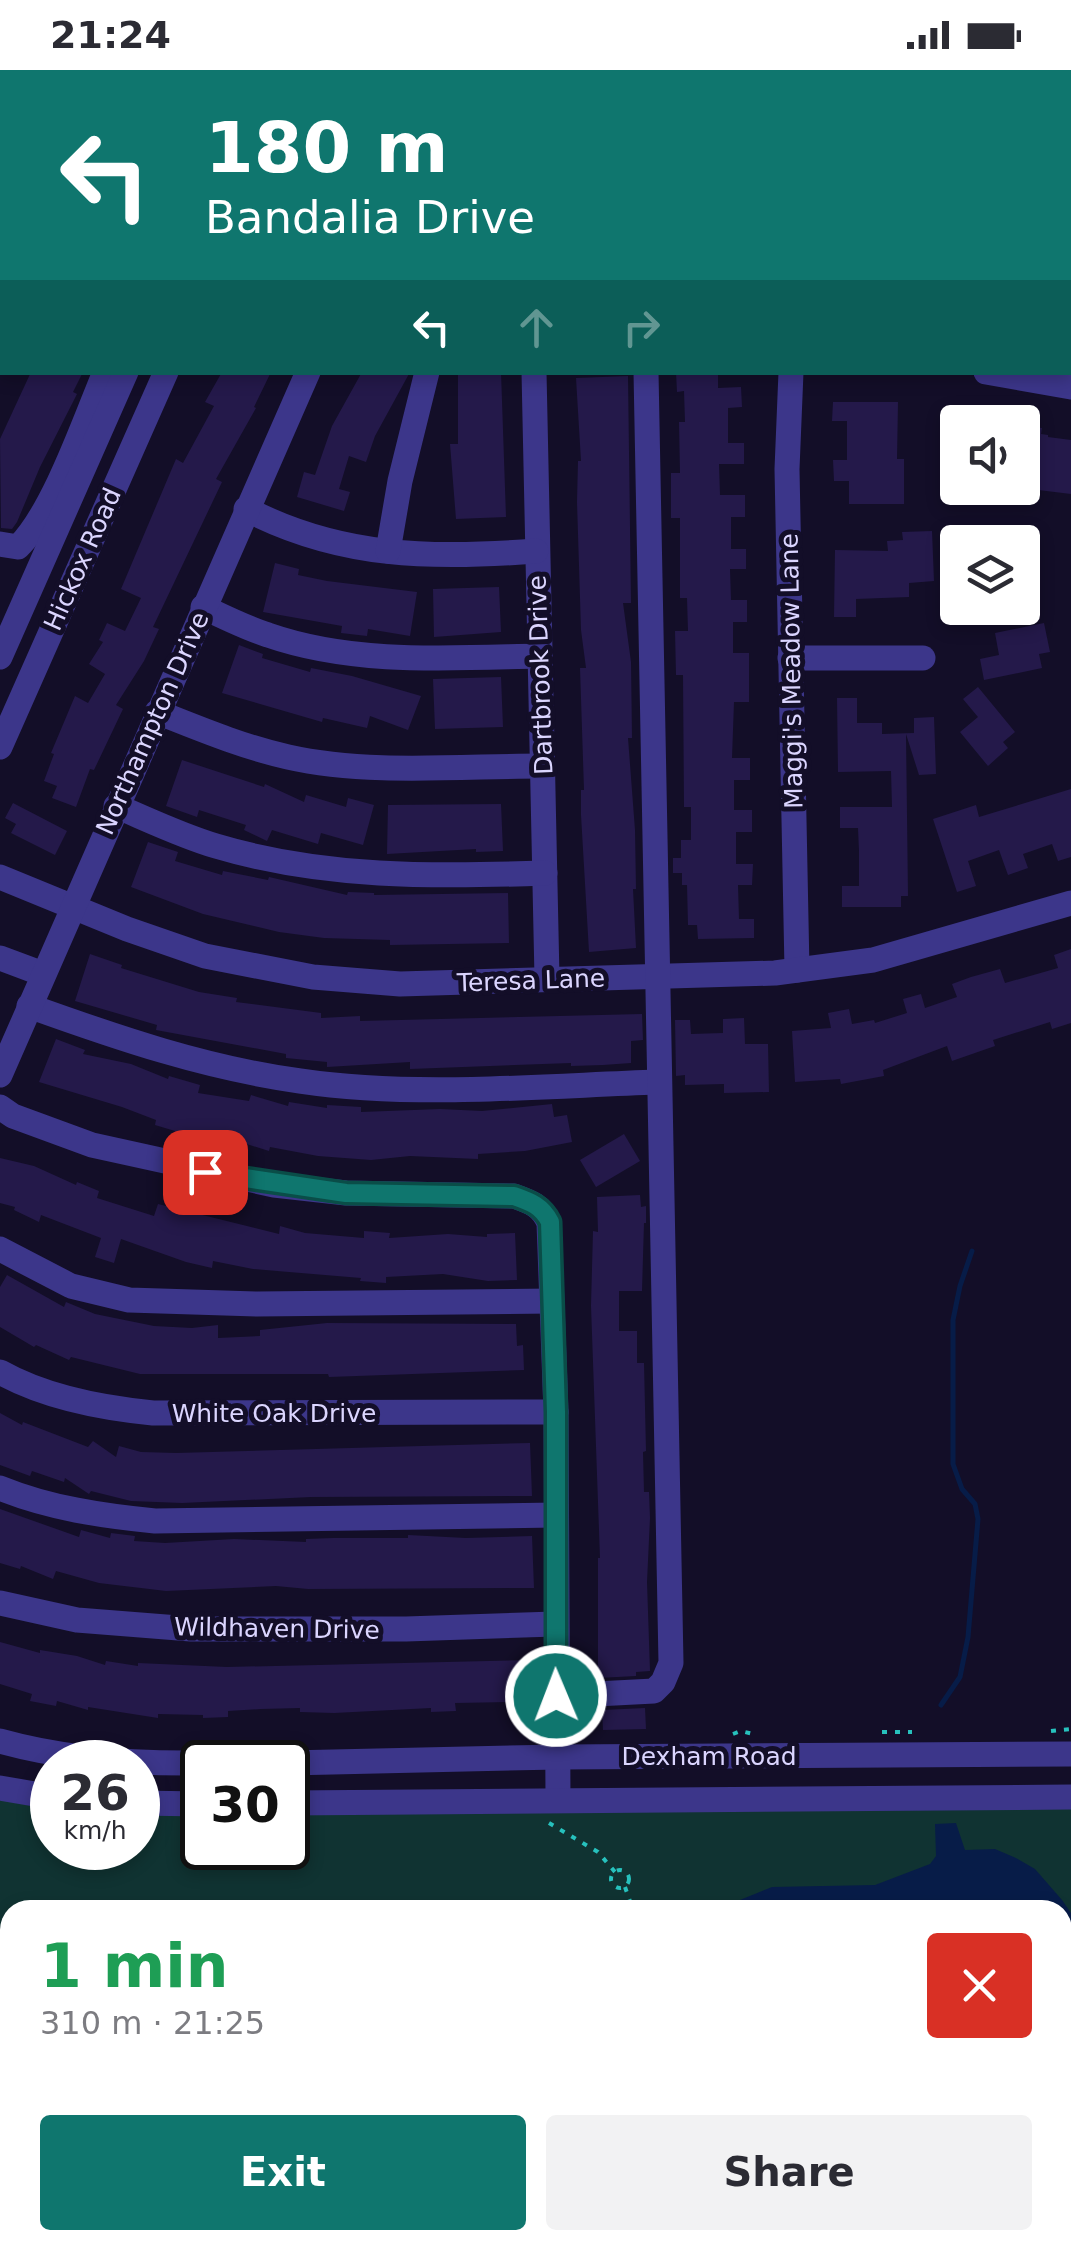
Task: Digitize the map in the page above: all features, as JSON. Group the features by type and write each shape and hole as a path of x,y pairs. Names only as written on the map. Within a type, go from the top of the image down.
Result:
{"street":[{"path":"0,544 18,547 28,538 45,510 105,375"},
{"name":"Hickox Road","path":"3,643 125,375"},
{"name":"Hickox Road","path":"0,747 165,375"},
{"name":"Northampton Drive","path":"0,1075 307,375"},
{"path":"388,551 400,481 426,375"},
{"name":"Dartbrook Drive","path":"534,375 547,978"},
{"path":"556,1696 654,1690 663,1682 671,1663 646,375"},
{"name":"Maggi's Meadow Lane","path":"791,375 787,469 796,970"},
{"path":"1003,375 1071,387"},
{"path":"246,510 337,546 486,555 536,551"},
{"path":"203,607 269,636 359,655 539,656"},
{"path":"3,643 41,651"},
{"path":"790,658 923,658"},
{"path":"157,712 288,757 344,766 542,766"},
{"path":"116,806 216,846 332,870 444,876 545,873"},
{"name":"Teresa Lane","path":"0,877 205,956 314,977 400,984 796,970 873,960 1071,904"},
{"path":"0,958 44,974"},
{"path":"30,1006 202,1063 302,1082 487,1088 657,1082"},
{"path":"0,1107 13,1116 92,1145 274,1185 346,1193 514,1196 535,1204 550,1222 556,1412 558,1757 553,1799"},
{"path":"0,1249 70,1286 130,1300 257,1304 552,1301"},
{"name":"White Oak Drive","path":"0,1372 36,1388 109,1408 153,1414 556,1412"},
{"path":"0,1488 25,1498 106,1516 155,1521 556,1514"},
{"name":"Wildhaven Drive","path":"0,1603 77,1620 191,1629 555,1624"},
{"path":"0,1742 28,1749 180,1764"},
{"name":"Dexham Road","path":"310,1763 1071,1754"},
{"path":"0,1788 30,1793"},
{"name":"Dexham Road","path":"310,1803 1071,1797"}],"path":[{"path":"553,1799 550,1824 598,1852 615,1872 627,1874 625,1887 630,1900"},
{"path":"615,1872 612,1883 625,1887"}],"green space":[{"path":"0,1795 30,1801 30,1870 160,1870 160,1814 180,1814 180,1870 310,1870 310,1814 1071,1806 1071,1900 0,1900"}],"water":[{"path":"956,1823 965,1850 995,1849 1035,1869 1062,1900 740,1900 772,1887 875,1885 930,1864 936,1856 935,1824"}],"building":[{"path":"30,375 82,375 73,392 77,394 12,529 1,528 0,439"},
{"path":"220,375 270,375 256,408 216,479 222,482 153,627 159,629 144,661 116,705 123,709 94,770 90,769 76,807 52,798 57,786 44,781 54,754 51,753 75,696 88,703 105,674 89,664 103,642 99,640 107,623 125,631 141,598 121,589 176,459 183,463 214,406 205,402"},
{"path":"360,375 408,375 375,436 366,462 349,456 339,489 350,492 344,511 297,497 304,472 315,475 332,426"},
{"path":"458,375 501,375 506,517 456,519 450,444 458,444"},
{"path":"676,375 718,375 718,388 741,387 742,407 728,408 728,443 744,443 744,464 719,464 720,495 745,495 745,517 731,517 731,549 746,549 746,569 730,569 731,600 747,600 747,622 733,622 733,653 749,653 749,702 734,702 732,758 750,758 750,780 734,780 734,810 752,810 752,832 736,832 736,864 753,864 752,885 738,885 739,919 754,919 754,938 698,939 697,925 688,925 687,885 682,885 682,873 673,873 673,858 681,858 681,840 691,840 691,807 684,807 683,675 676,675 675,631 688,631 687,598 680,598 680,518 671,518 671,473 680,473 679,422 685,422 684,391 677,392"},
{"path":"628,376 631,603 623,603 631,662 632,738 628,738 635,830 636,948 589,952 581,815 584,790 580,668 586,668 581,630 577,502 581,461 576,378"},
{"path":"833,402 898,402 897,459 904,459 904,504 849,504 849,481 834,481 833,460 847,460 847,421 832,421"},
{"path":"1040,428 1041,434 1048,437 1071,440 1071,494 1040,490"},
{"path":"932,531 934,581 909,583 909,597 856,599 856,617 834,617 835,550 888,551 887,541 903,540 902,532"},
{"path":"275,563 299,569 298,575 327,581 417,592 410,636 368,629 367,636 341,633 342,626 263,612"},
{"path":"499,587 501,632 434,637 433,589"},
{"path":"1044,623 1050,652 1039,654 1042,668 984,680 980,659 999,655 995,633"},
{"path":"239,645 263,654 262,658 310,672 311,668 352,676 421,696 408,730 370,716 367,728 323,718 322,722 222,693"},
{"path":"501,677 503,727 435,729 433,679"},
{"path":"978,687 1015,732 1003,742 1008,748 988,766 960,732 978,717 963,699"},
{"path":"837,698 857,698 857,723 882,723 882,734 914,733 914,718 934,717 936,774 919,775 906,734 908,896 901,896 901,907 842,907 842,886 859,886 859,851 858,828 840,828 840,807 892,807 891,771 838,772"},
{"path":"182,760 264,787 265,784 304,802 306,795 346,807 348,798 374,805 363,845 321,833 318,844 272,830 267,841 244,830 246,825 199,810 197,817 166,806"},
{"path":"1071,789 1071,857 1058,861 1052,844 1023,854 1028,868 1008,875 999,850 968,861 976,886 957,892 933,819 976,805 979,817"},
{"path":"13,803 67,831 55,855 11,833 16,824 5,818"},
{"path":"501,804 503,851 387,854 388,805"},
{"path":"148,842 178,852 175,861 222,875 223,871 268,880 269,877 347,895 508,893 509,943 390,945 390,940 279,932 203,914 131,887"},
{"path":"1071,949 1071,1023 1052,1029 1050,1022 993,1040 995,1046 952,1061 947,1046 883,1070 884,1076 841,1084 840,1079 795,1082 792,1031 831,1028 828,1013 849,1009 852,1024 874,1020 875,1023 907,1013 903,999 921,994 925,1008 957,997 952,984 971,977 1000,969 1005,983 1058,968 1054,955"},
{"path":"90,954 122,965 121,968 199,992 237,998 236,1002 321,1013 321,1018 360,1016 360,1021 642,1014 643,1040 631,1041 631,1063 410,1069 410,1062 327,1067 327,1062 286,1058 286,1054 156,1030 157,1025 75,1001"},
{"path":"744,1018 745,1044 768,1044 769,1092 724,1093 724,1084 685,1085 685,1075 676,1076 675,1020 690,1020 691,1034 723,1033 723,1019"},
{"path":"56,1039 85,1050 83,1054 200,1085 198,1093 249,1101 251,1095 288,1106 289,1102 327,1108 361,1107 361,1112 482,1111 552,1104 554,1117 567,1115 572,1142 478,1154 478,1159 410,1156 371,1160 270,1147 269,1151 237,1141 238,1138 186,1131 185,1134 155,1125 156,1120 122,1107 39,1082"},
{"path":"624,1134 640,1161 596,1187 580,1160"},
{"path":"0,1158 34,1166 76,1185 77,1182 99,1191 97,1198 154,1216 158,1204 279,1234 280,1226 305,1233 364,1238 364,1231 390,1233 389,1238 515,1233 517,1280 488,1281 443,1274 386,1277 386,1283 213,1261 212,1268 121,1239 114,1263 95,1257 101,1238 41,1215 39,1222 0,1203"},
{"path":"640,1195 641,1207 646,1206 642,1291 619,1291 619,1331 637,1331 637,1363 644,1363 650,1671 636,1672 636,1676 598,1678 600,1558 591,1306 593,1231 598,1232 597,1197"},
{"path":"7,1275 64,1307 66,1302 95,1314 154,1326 218,1325 218,1338 260,1336 260,1330 327,1323 516,1324 517,1346 523,1345 524,1370 329,1377 140,1374 71,1357 69,1360 34,1347 0,1327 0,1287"},
{"path":"0,1413 22,1425 23,1422 88,1447 93,1441 116,1457 119,1446 141,1452 176,1453 530,1443 532,1496 131,1501 91,1491 89,1494 65,1478 64,1482 32,1471 30,1476 0,1465"},
{"path":"0,1509 79,1537 81,1530 110,1538 111,1533 135,1536 134,1541 165,1543 234,1539 306,1542 408,1535 532,1536 534,1588 276,1586 166,1591 99,1583 56,1571 53,1579 21,1566 20,1569 0,1563"},
{"path":"0,1642 105,1665 106,1661 138,1666 227,1667 535,1660 537,1709 510,1710 510,1702 455,1703 456,1711 431,1712 431,1708 334,1713 300,1712 300,1708 261,1709 228,1711 228,1717 203,1718 158,1714 158,1718 88,1710 57,1701 56,1706 30,1701 32,1694 0,1684"},
{"path":"645,1708 646,1729 603,1730 602,1710"}],"waterway":[{"path":"941,1705 960,1677 968,1637 978,1519 975,1504 962,1489 953,1464 953,1320 972,1251"}],"route":[{"path":"205,1172 346,1193 514,1196 535,1204 545,1213 550,1222 556,1412 556,1696"}]}
